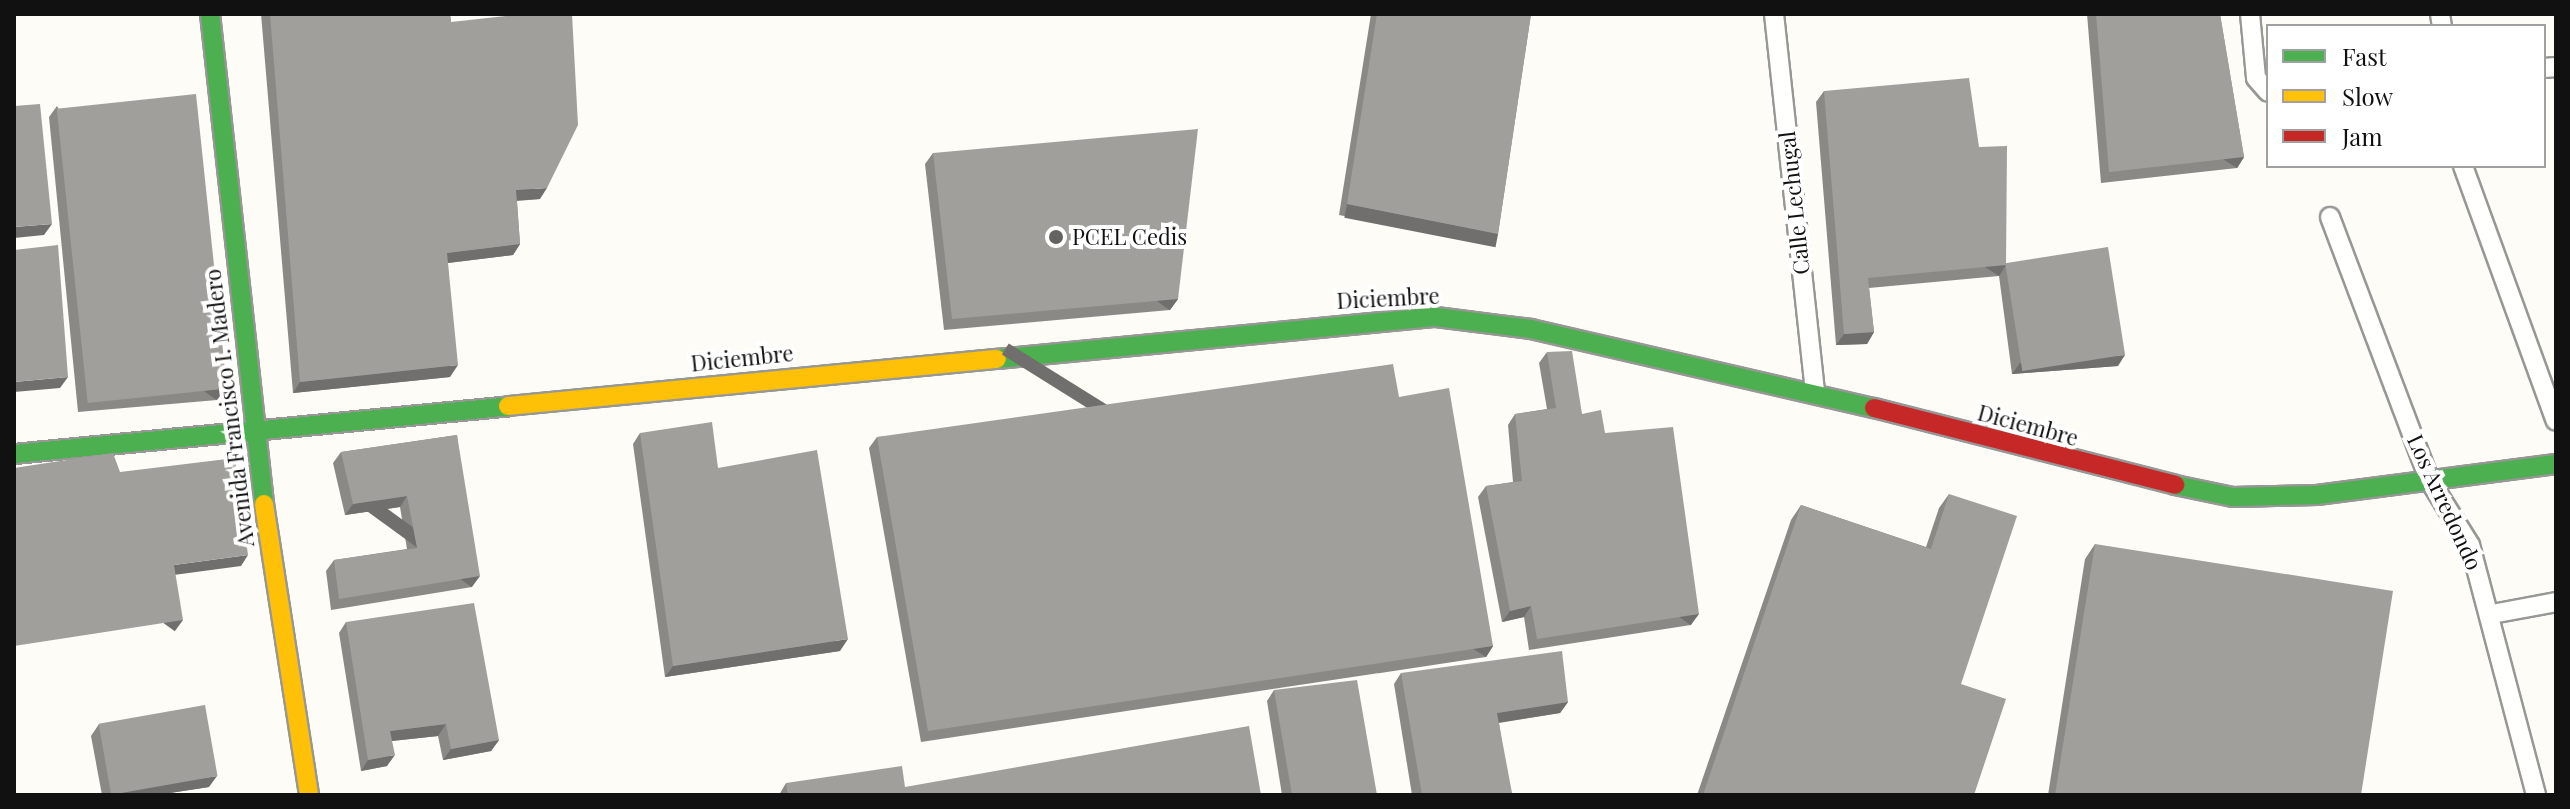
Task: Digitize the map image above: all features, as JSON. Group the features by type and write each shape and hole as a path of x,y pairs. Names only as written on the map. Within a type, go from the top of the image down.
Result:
{"street":[{"name":"Avenida Francisco I. Madero","path":"210,14 252,430 309,795"},
{"name":"Calle Lechugal","path":"1774,14 1815,392"},
{"path":"2250,14 2265,90"},
{"path":"2464,168 2556,421"},
{"name":"Los Arredondo","path":"2330,217 2430,481 2470,545 2492,614 2536,795"},
{"name":"Diciembre","path":"14,454 1436,317 1531,329 1815,392 2088,467 2233,497 2430,481 2556,464"},
{"path":"2492,614 2556,602"}],"building":[{"path":"270,14 450,14 451,22 524,14 572,14 578,125 547,188 516,190 520,244 447,253 458,365 300,382"},
{"path":"1377,14 1531,14 1498,234 1347,204"},
{"path":"2096,14 2220,14 2244,157 2109,172"},
{"path":"1969,78 1979,147 2007,146 2006,265 1868,278 1874,332 1844,334 1824,91"},
{"path":"196,94 227,388 88,403 57,109"},
{"path":"40,104 52,224 14,227 14,106"},
{"name":"PCEL Cedis","path":"1198,129 1178,299 952,319 933,153"},
{"path":"58,245 68,377 14,382 14,250"},
{"path":"2108,247 2125,355 2022,371 2005,263"},
{"path":"1572,351 1582,414 1601,410 1605,433 1673,427 1699,614 1537,639 1531,606 1510,611 1486,486 1522,481 1515,414 1556,408 1547,352"},
{"path":"1393,364 1399,397 1449,388 1493,646 928,731 877,437"},
{"path":"712,422 718,468 817,450 848,639 673,666 640,433"},
{"path":"457,435 480,576 339,599 334,560 417,548 407,496 353,504 341,452"},
{"path":"113,453 120,472 235,458 248,555 174,565 183,620 14,646 14,468"},
{"path":"1949,494 2017,516 1961,684 2006,699 1974,795 1703,795 1801,505 1931,549"},
{"path":"2095,544 2393,591 2361,795 2055,795"},
{"path":"474,603 499,740 451,749 446,724 390,731 395,755 368,760 346,622"},
{"path":"1562,651 1568,702 1497,713 1512,793 1422,795 1401,673"},
{"path":"1357,680 1377,795 1292,795 1274,690"},
{"path":"205,705 218,776 111,795 99,724"},
{"path":"1249,726 1261,795 788,795 786,783 902,766 905,787"}],"traffic: fast":[{"path":"210,14 264,504"},
{"path":"997,359 1436,317 1531,329 1874,408"},
{"path":"14,454 508,406"},
{"path":"2175,485 2233,497 2317,495 2556,464"}],"traffic: slow":[{"path":"508,406 997,359"},
{"path":"264,504 309,795"}],"traffic: jam":[{"path":"1874,408 2175,485"}],"place":[{"name":"PCEL Cedis","path":"1056,237"}]}
